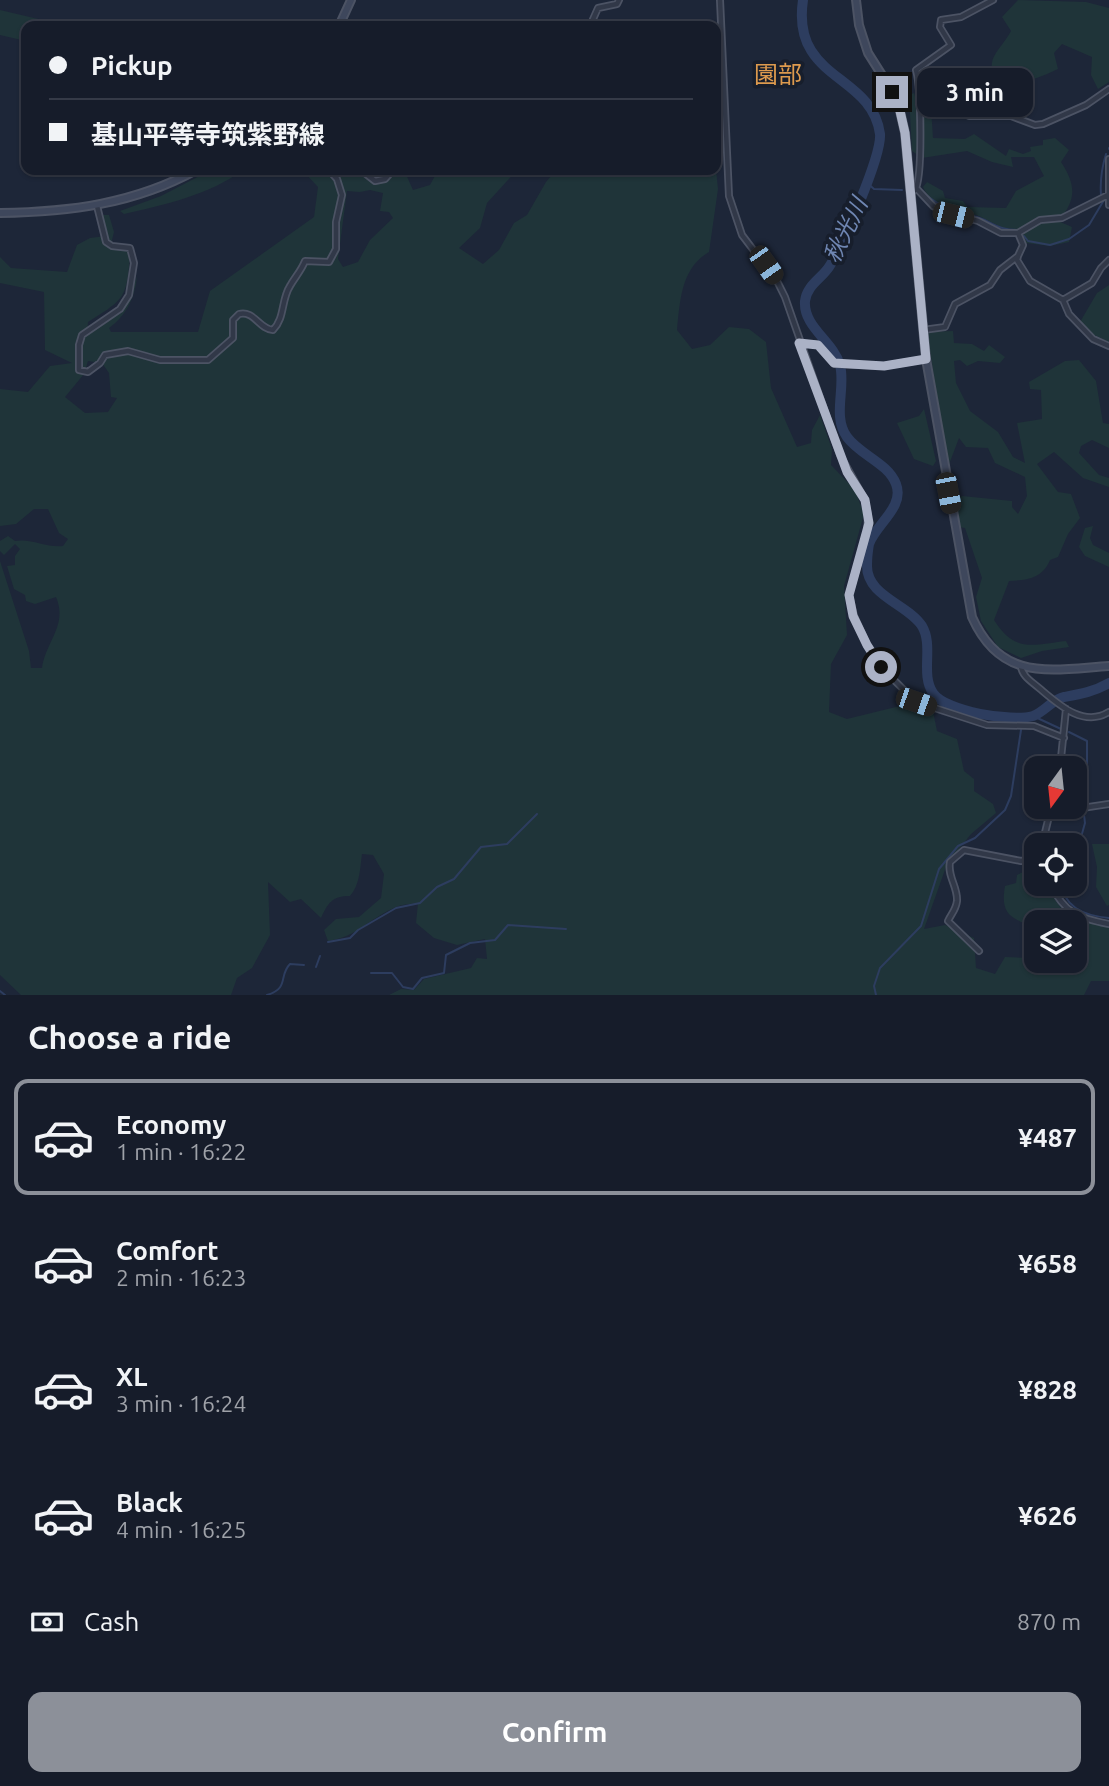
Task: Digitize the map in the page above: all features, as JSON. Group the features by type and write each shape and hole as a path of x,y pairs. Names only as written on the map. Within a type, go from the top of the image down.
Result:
{"main road":[{"path":"341,21 351,0"},
{"path":"856,0 859,25 868,53 892,92 900,111 914,190 926,359 972,617 991,649 1002,658 1021,666 1037,670 1109,666"},
{"path":"0,213 49,212 97,206 149,191 185,175"}],"street":[{"path":"592,21 598,8 617,4 619,0"},
{"path":"719,0 720,21"},
{"path":"993,0 961,17 942,20 940,27 951,45 916,70 919,103 914,190 943,212 978,221 1001,233 1018,233 1040,220 1062,218 1108,195"},
{"path":"721,39 729,196 742,234 777,281 847,472 865,500 869,523 849,595 853,616 867,645 881,667 916,702 987,725 1034,726 1064,738"},
{"path":"919,103 947,105 970,116 1011,116 1029,123 1043,124 1086,105 1109,89"},
{"path":"1109,159 1109,205"},
{"path":"97,206 106,242 112,246 131,248 134,263 131,288 120,309 82,335 79,345 79,370 88,372 100,363 104,355 121,351 160,360 208,360 233,338 233,320 239,314 249,314 265,329 273,330 280,322 288,288 300,276 305,261 329,262 336,249 336,222 342,195 333,175"},
{"path":"367,175 375,181 385,179 389,175"},
{"path":"1018,233 1023,245 1017,260 1030,281 1063,300 1069,314 1093,339 1109,346"},
{"path":"923,330 945,327 955,304 990,285 1000,270 1018,256"},
{"path":"1063,300 1092,283 1109,260"},
{"path":"799,343 818,345 834,363 884,366 926,359"},
{"path":"1021,666 1022,672 1063,707 1090,717 1109,712"},
{"path":"1062,756 1063,707"},
{"path":"1087,808 1109,804"},
{"path":"979,951 948,921 955,911 957,897 949,871 950,862 964,850 1024,860"},
{"path":"1056,896 1072,913 1109,924"}],"green space":[{"path":"1018,0 1086,2 1109,8 1109,82 1098,89 1091,75 1092,57 1062,44 1054,53 1058,69 989,90 986,114 973,115 964,110 975,94 979,80 994,78 993,58 1011,31 1002,17"},
{"path":"0,10 47,21 21,21 21,40 0,35"},
{"path":"914,93 919,109 931,108 933,138 965,139 974,134 1006,156 1009,149 1023,154 1031,151 1030,147 1043,145 1043,140 1055,138 1069,150 1061,162 1072,185 1071,199 1058,221 1072,227 1069,242 1050,246 1026,243 1019,229 1003,227 934,201 923,187 927,182 943,191 945,198 963,201 967,207 1006,208 1016,191 1044,176 1034,157 1011,157 1013,167 992,162 967,151 922,158 912,151 909,95"},
{"path":"201,175 236,175 186,198 124,214 120,211 161,196"},
{"path":"307,175 406,175 413,190 430,185 435,175 512,175 487,203 480,228 459,248 483,264 499,250 514,223 527,215 552,175 717,175 718,189 709,252 687,276 677,330 692,349 710,345 729,327 749,329 766,342 771,388 797,447 811,443 812,430 820,415 832,449 831,465 855,490 864,514 844,586 847,635 831,664 829,712 847,719 908,704 933,711 937,731 957,739 964,771 974,779 974,791 993,804 996,813 971,834 947,864 924,929 945,925 974,938 976,968 995,974 1005,957 1024,958 1024,973 1087,973 1087,921 1109,927 1109,981 1091,981 1084,995 389,995 401,989 414,990 424,979 471,968 477,958 487,959 485,939 457,945 434,938 416,923 418,903 396,907 347,936 328,941 324,930 336,919 359,917 381,898 384,874 373,855 362,854 359,876 353,892 350,896 331,901 321,918 301,899 290,902 268,882 270,935 252,968 237,978 231,995 21,995 0,975 0,561 29,651 31,668 42,668 58,625 59,607 56,597 35,604 26,601 25,595 14,589 7,566 15,565 15,556 20,549 15,544 4,555 0,551 0,541 8,536 15,541 63,546 68,539 59,533 48,509 34,509 16,524 0,526 0,389 28,392 50,366 72,363 45,350 44,292 0,283 0,257 11,268 67,272 77,245 90,238 106,236 103,215 109,215 114,232 110,248 126,250 130,254 127,280 117,302 88,322 87,335 113,318 125,304 137,276 129,305 109,328 111,332 198,332 210,291 314,217 318,187","holes":["370,190 383,193 380,211 389,212 393,218 370,240 358,262 343,267 338,259 347,191","88,361 102,363 109,373 111,397 117,398 108,412 85,413 65,397 84,374"]},
{"path":"1109,285 1109,342 1094,335 1080,322 1097,293"},
{"path":"953,331 954,343 972,344 984,351 989,345 1005,357 1000,363 978,361 967,366 960,360 954,361 956,383 970,411 998,432 1013,457 1025,463 1017,423 1042,419 1041,390 1030,389 1029,382 1065,361 1079,360 1096,381 1103,423 1109,424 1109,448 1092,440 1081,446 1079,453 1099,475 1109,478 1109,487 1083,478 1054,452 1037,464 1058,492 1071,494 1080,518 1068,534 1058,557 1050,560 1043,571 1028,579 1009,581 994,620 1009,638 1017,642 1034,645 1066,641 1069,647 1042,651 1021,658 998,647 981,621 976,597 982,578 965,528 959,527 955,500 962,496 1012,501 1012,507 1018,514 1027,496 1025,477 995,463 988,448 966,447 959,438 948,467 927,332"},
{"path":"924,409 936,461 933,466 914,459 897,423 919,416"},
{"path":"1093,526 1090,538 1093,545 1109,553 1109,567 1085,556 1079,547 1085,528"},
{"path":"1092,844 1109,844 1107,906 1096,887 1097,867"},
{"path":"1024,864 1024,896 1053,896 1063,910 1024,910 1024,923 1014,918 1006,909 1005,886 1016,883 1017,875 1023,872"}],"waterway":[{"name":"秋光川","path":"803,0 803,27 809,47 820,62 863,99 874,114 880,134 875,161 851,222 829,267 811,286 805,301 809,319 840,365 840,420 843,429 853,443 887,470 898,492 893,508 869,544 867,565 873,585 916,618 922,626 927,642 929,685 940,700 951,705 980,714 1023,718 1037,714 1060,698 1092,691 1109,683"},
{"path":"1101,195 1106,154"},
{"path":"866,182 874,189 902,190"},
{"path":"926,195 950,209 1000,227 1019,230"},
{"path":"1024,236 1028,241 1050,245 1069,239 1089,225 1104,200"},
{"path":"1033,716 1061,729"},
{"name":"秋光川","path":"1021,717 1021,722"},
{"path":"876,995 874,986 880,968 921,926 939,869 958,846 975,838 1005,810 1011,796 1021,730"},
{"path":"1069,732 1087,741 1087,769 1081,790 1085,823 1082,833"},
{"path":"328,942 350,938 358,930 396,908 420,903 437,887 454,879 481,847 507,844 537,814"},
{"path":"1066,896 1072,905 1085,913 1109,918"},
{"path":"371,973 392,973 403,987 413,989 422,978 444,973 446,955 470,943 495,940 508,925 566,929"},
{"path":"316,967 320,956"},
{"path":"267,995 279,989 290,964 304,965"},
{"path":"0,991 5,995"}],"district":[{"name":"園部","path":"778,74"}],"route":[{"path":"881,667 853,616 849,595 869,523 865,500 847,472 799,343 818,345 830,362 834,363 884,366 926,359 905,133 892,92"}]}
